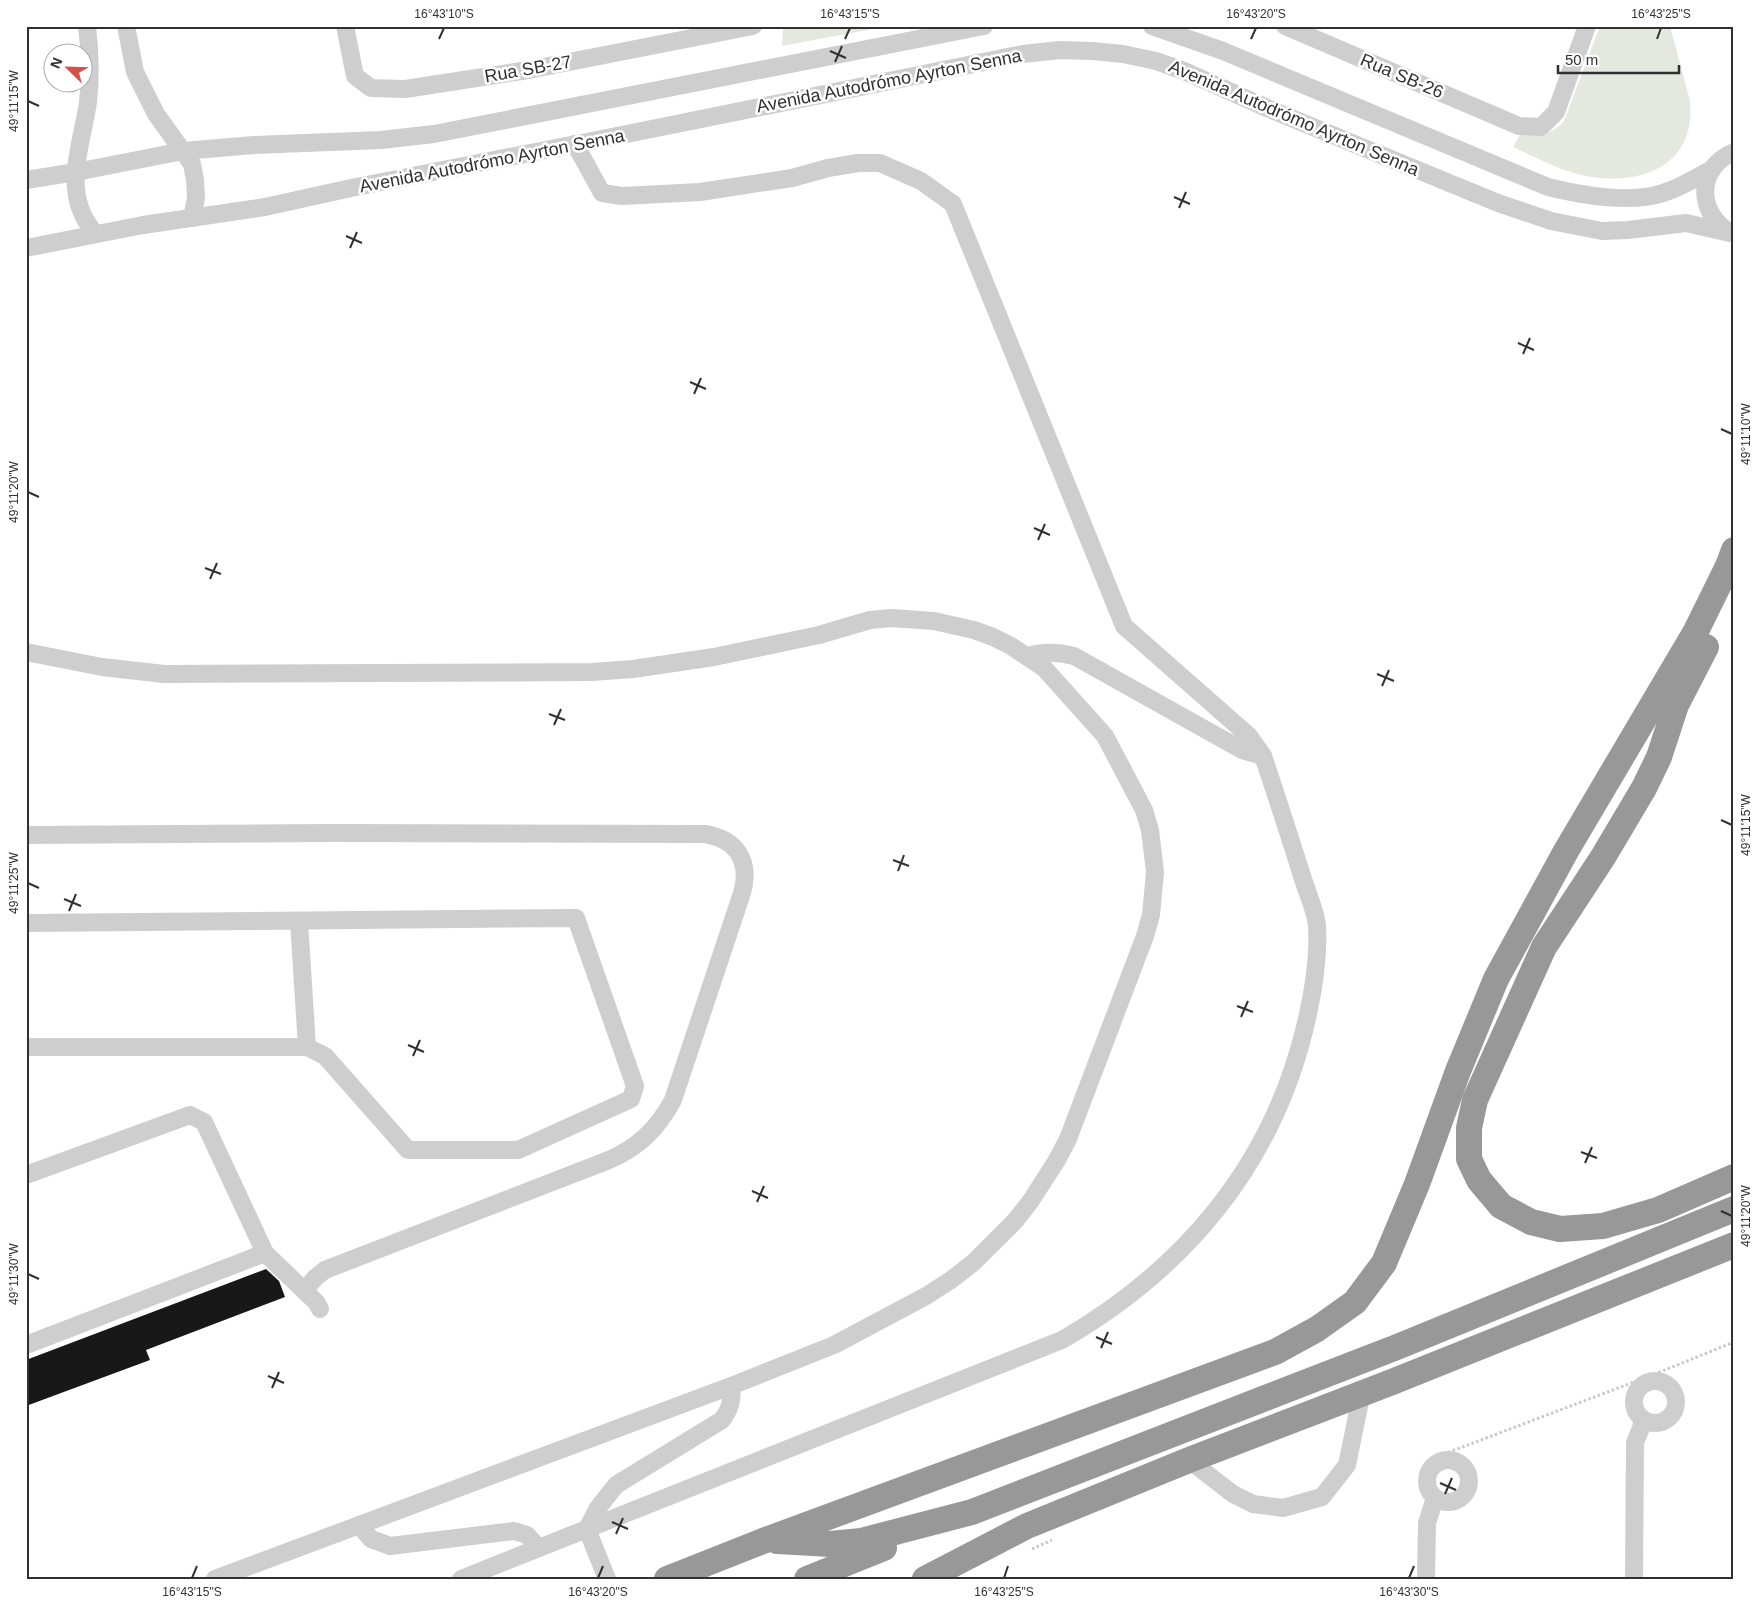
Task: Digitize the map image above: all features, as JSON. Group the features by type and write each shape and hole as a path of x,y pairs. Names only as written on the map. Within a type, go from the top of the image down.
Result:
{"highway":[{"path":"667,1579 763,1541 1275,1352 1317,1329 1355,1302 1384,1263 1418,1184 1458,1071 1496,979 1566,852 1696,631 1734,550"},
{"path":"1734,594 1693,668 1676,705 1659,757 1644,788 1544,947 1476,1100 1469,1128 1469,1159 1480,1180 1501,1206 1531,1222 1560,1229 1603,1226 1658,1210 1734,1177"},
{"path":"807,1579 972,1512 1406,1343 1734,1209"},
{"path":"926,1579 1028,1526 1189,1460 1734,1245"},
{"path":"763,1541 830,1544 861,1542 972,1512"}],"street":[{"path":"87,26 90,51 88,101 76,172 76,193 82,214 95,234"},
{"path":"126,26 135,72 156,114 192,164 196,198 192,218"},
{"name":"Rua SB-27","path":"345,26 355,76 371,88 405,89 528,70 753,26"},
{"name":"Avenida Autodrómo Ayrton Senna","path":"26,180 183,151 254,145 381,140 434,134 984,26"},
{"name":"Avenida Autodrómo Ayrton Senna","path":"1152,26 1223,51 1554,188 1598,197 1641,197 1661,194 1684,185 1712,169 1718,161 1734,152"},
{"name":"Rua SB-26","path":"1285,26 1519,126 1541,127 1556,112 1587,26"},
{"name":"Avenida Autodrómo Ayrton Senna","path":"26,248 95,234 266,207 1023,54 1060,50 1123,54 1156,61 1498,203 1551,222 1602,231 1686,223 1732,234"},
{"path":"461,1579 1062,1340 1128,1298 1194,1237 1235,1184 1268,1129 1289,1081 1301,1044 1314,985 1317,924 1264,756 1249,736 1124,626 952,204 913,176 880,163 828,168 792,178 700,192 622,196 602,192 575,144"},
{"path":"1712,169 1707,179 1705,190 1708,210 1714,220 1732,234"},
{"path":"26,652 102,667 164,674 592,672 714,657 801,639 870,620 913,618 934,620 974,630 1005,643 1044,668 1105,736 1144,810 1154,851 1154,894 1145,936 1068,1139 1044,1182 1015,1221 988,1249 951,1280 926,1296 834,1345 731,1386 215,1579"},
{"path":"1028,656 1054,652 1074,656 1242,750 1264,756"},
{"path":"26,835 333,833 705,834 722,838 741,857 745,874 744,884 673,1100 666,1113 648,1136 623,1154 609,1160 325,1270 304,1291"},
{"path":"26,924 576,918 635,1086 631,1100 518,1150 408,1150 325,1056 307,1047 26,1048"},
{"path":"299,921 307,1047"},
{"path":"26,1175 190,1115 204,1122 265,1253 316,1302 320,1310"},
{"path":"26,1345 265,1253"},
{"path":"607,1579 587,1529 598,1508 616,1485 722,1420 730,1406 731,1386"},
{"path":"1189,1460 1233,1494 1254,1504 1283,1508 1322,1497 1347,1465 1362,1392"},
{"path":"1634,1579 1635,1443 1644,1420"},
{"path":"1442,1461 1455,1461 1465,1470 1468,1476 1466,1490 1462,1496 1449,1502 1435,1498 1428,1487 1427,1480 1431,1468 1442,1461"},
{"path":"1426,1579 1426,1523 1435,1498"},
{"path":"359,1525 371,1539 390,1546 514,1531 527,1535 539,1548"}],"path":[{"path":"1431,1468 1436,1456 1650,1376 1734,1342"}],"shaded area":[{"path":"788,26 888,26 782,46 783,29"},
{"path":"1600,26 1670,26 1690,101 1689,125 1683,144 1671,159 1656,170 1637,176 1617,178 1595,177 1574,173 1551,165 1513,147 1521,133 1544,134 1555,129 1564,121"}],"building":[{"path":"266,1269 279,1281 285,1297 146,1350 150,1360 26,1406 26,1360"}]}
